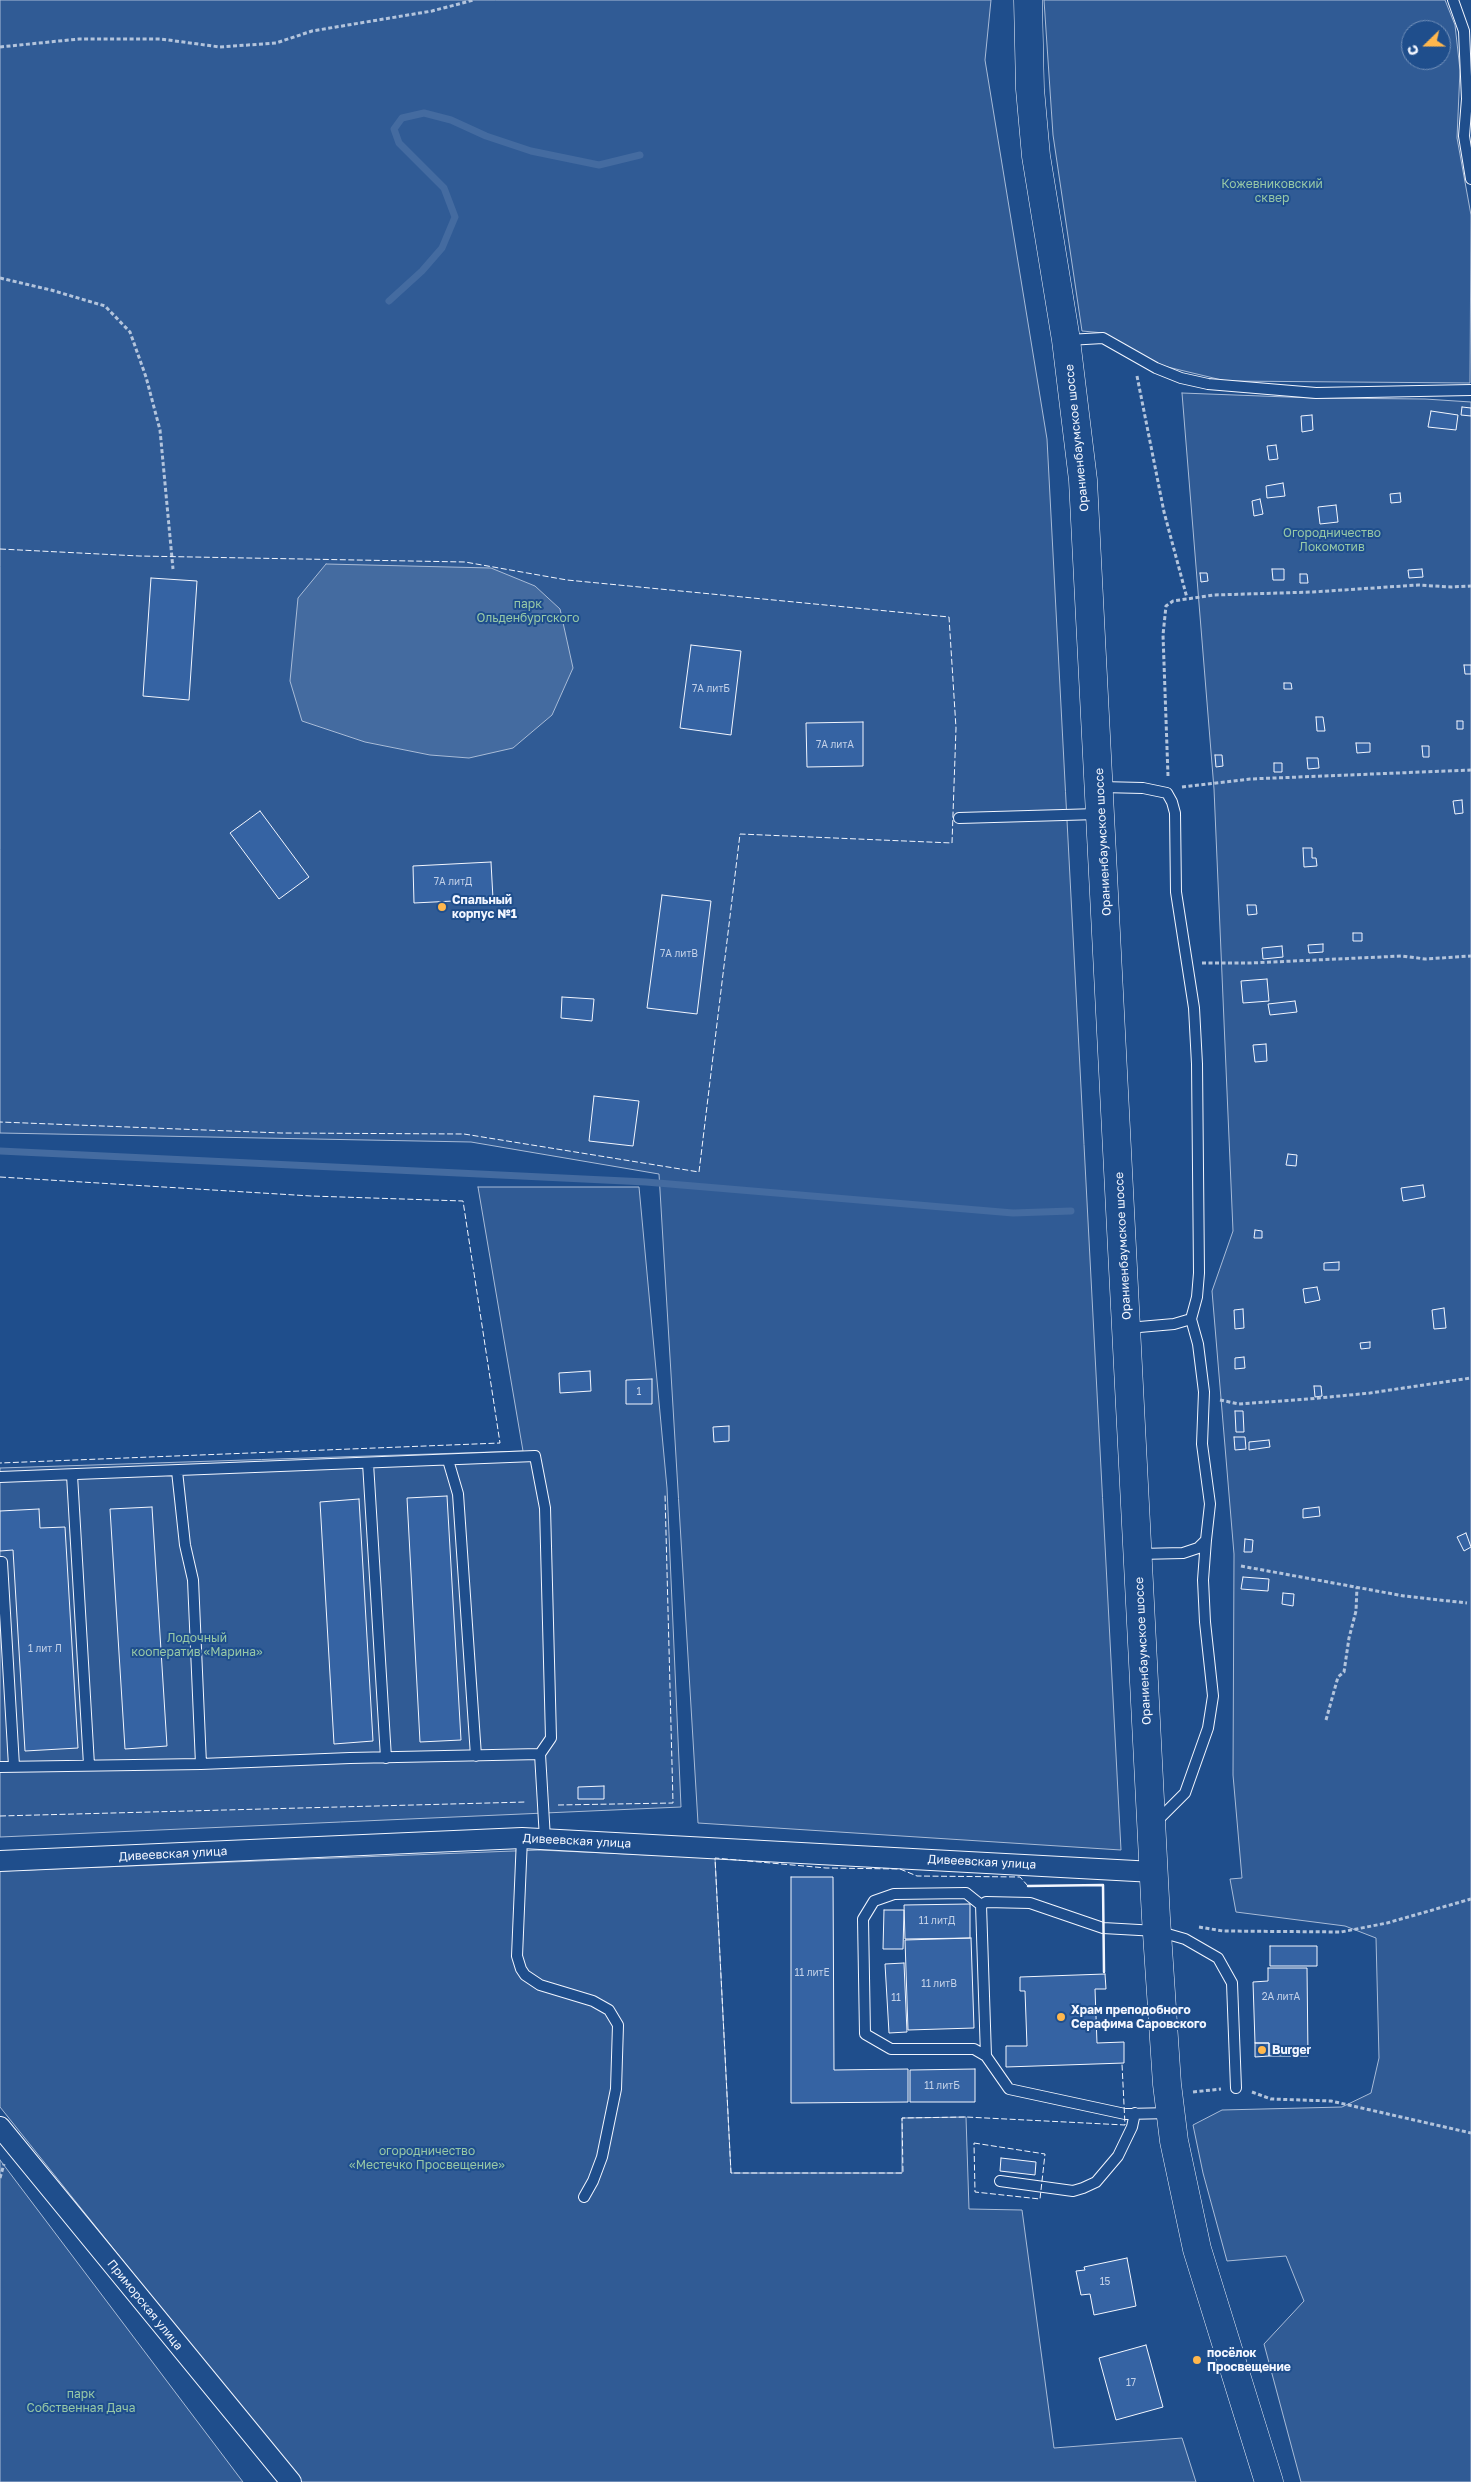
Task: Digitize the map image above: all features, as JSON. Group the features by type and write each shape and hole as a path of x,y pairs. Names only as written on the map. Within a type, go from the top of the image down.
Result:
{"main road":[{"name":"Ораниенбаумское шоссе","path":"1028,0 1030,89 1036,156 1066,340 1083,480 1157,1931 1171,2113 1184,2196 1197,2249 1269,2482"}],"street":[{"name":"Дивеевская улица","path":"0,1861 522,1838 1154,1872"},
{"name":"Приморская улица","path":"0,2127 291,2482"}],"lane":[{"path":"1453,0 1464,32 1467,99 1464,136 1471,179"},
{"path":"1066,340 1103,338 1156,368 1181,378 1208,384 1316,393 1471,390"},
{"path":"1100,787 1124,786 1167,793 1174,813 1176,892 1194,1008 1199,1154 1197,1212 1199,1273 1197,1297 1191,1319 1198,1344 1204,1392 1202,1444 1210,1504 1203,1580 1205,1622 1213,1696 1208,1728 1185,1793 1152,1826"},
{"path":"959,818 1101,814"},
{"path":"1127,1328 1174,1324 1191,1319"},
{"path":"0,1478 535,1456 545,1508 551,1738 540,1754 545,1840"},
{"path":"448,1460 458,1494 476,1756"},
{"path":"368,1463 386,1758"},
{"path":"177,1471 184,1545 193,1580 202,1764"},
{"path":"72,1475 89,1764"},
{"path":"1138,1554 1183,1553 1198,1548 1206,1540"},
{"path":"0,1562 2,1562 14,1766"},
{"path":"0,1767 89,1764 202,1764 540,1754"},
{"path":"522,1838 517,1956 521,1969 525,1975 540,1986 593,2001 609,2010 618,2025 616,2089 602,2157 593,2181 584,2197"},
{"path":"986,2056 981,1905 966,1893 894,1894 874,1902 863,1918 865,2034 891,2049 974,2049 986,2056 1009,2089 1125,2114 1171,2113"},
{"path":"981,1905 986,1902 1030,1903 1104,1928 1157,1931 1185,1939 1218,1958 1232,1983 1236,2088"},
{"path":"1000,2181 1073,2191 1096,2182 1118,2156 1132,2127 1135,2114"}],"path":[{"path":"0,47 79,39 162,40 220,46 276,43 312,31 432,11 474,0"},
{"path":"0,278 51,290 105,306 130,332 146,377 160,430 173,569"},
{"path":"1136,356 1139,386 1164,512 1187,598"},
{"path":"1471,586 1418,585 1187,598 1173,601 1166,606 1163,635 1164,719 1168,773 1167,793 1183,787 1225,781 1471,770"},
{"path":"1187,963 1251,963 1402,956 1425,959 1471,956"},
{"path":"1204,1392 1216,1399 1239,1404 1370,1393 1471,1378"},
{"path":"1241,1566 1404,1596 1466,1603"},
{"path":"1326,1720 1338,1677 1344,1672 1349,1638 1356,1611 1357,1587"},
{"path":"1194,1926 1223,1931 1342,1932 1387,1923 1471,1899"},
{"path":"1271,2099 1331,2101 1471,2133"}],"shaded area":[{"name":"парк Ольденбургского","path":"0,0 991,0 985,60 1047,439 1121,1850 698,1823 659,1174 471,1142 0,1133"},
{"name":"Кожевниковский сквер","path":"1044,0 1445,0 1455,25 1460,70 1457,138 1471,215 1470,383 1226,381 1155,364 1104,333 1082,331 1053,135"},
{"name":"Огородничество Локомотив","path":"1182,393 1314,398 1425,399 1471,402 1471,2482 1301,2482 1264,2344 1304,2301 1286,2256 1227,2261 1203,2173 1193,2125 1222,2110 1342,2107 1371,2093 1379,2058 1376,1938 1345,1926 1236,1912 1230,1879 1242,1878 1233,1775 1234,1554 1212,1291 1233,1231 1214,789"},
{"path":"326,564 491,568 535,586 560,609 573,668 552,715 513,748 469,758 430,755 365,742 302,721 290,681 298,598"},
{"name":"Лодочный кооператив «Марина»","path":"478,1187 639,1187 667,1488 681,1807 0,1837 0,1468 523,1451"},
{"name":"огородничество «Местечко Просвещение»","path":"539,1850 715,1858 731,2173 902,2173 902,2118 966,2117 969,2209 1022,2210 1054,2448 1182,2438 1196,2482 300,2482 0,2107 0,1871"},
{"name":"парк Собственная Дача","path":"0,2160 243,2482 0,2482"}],"building":[{"path":"1462,407 1471,408 1471,416 1461,415"},
{"path":"1431,411 1458,415 1456,430 1428,427"},
{"path":"1312,415 1313,430 1302,432 1301,416"},
{"path":"1276,445 1278,459 1269,460 1267,446"},
{"path":"1283,483 1285,496 1267,498 1266,486"},
{"path":"1400,493 1401,502 1391,503 1390,494"},
{"path":"1260,499 1263,514 1254,516 1252,501"},
{"path":"1336,505 1338,522 1320,524 1318,507"},
{"path":"1272,569 1284,569 1284,580 1273,580"},
{"path":"1422,569 1423,577 1409,578 1408,570"},
{"path":"1200,573 1207,573 1208,581 1201,582"},
{"path":"1300,574 1307,574 1308,583 1300,583"},
{"path":"151,578 197,581 189,700 143,696"},
{"path":"691,645 741,651 731,735 680,728"},
{"path":"1464,665 1471,665 1471,674 1465,674"},
{"path":"1284,683 1291,683 1292,689 1284,689"},
{"path":"1316,717 1323,717 1325,731 1317,731"},
{"path":"1457,721 1463,721 1463,729 1457,729"},
{"path":"863,722 863,766 807,767 806,723"},
{"path":"1356,743 1370,743 1370,752 1357,753"},
{"path":"1422,746 1429,746 1429,757 1423,757"},
{"path":"1215,755 1222,755 1223,766 1216,767"},
{"path":"1307,758 1318,758 1319,768 1308,769"},
{"path":"1274,763 1282,763 1282,772 1274,772"},
{"path":"1462,800 1463,813 1455,814 1453,801"},
{"path":"260,811 309,877 279,899 230,833"},
{"path":"1303,848 1312,848 1312,858 1316,858 1317,866 1304,867"},
{"path":"491,862 493,899 414,903 413,866"},
{"path":"662,895 711,901 697,1014 647,1008"},
{"path":"1247,905 1256,905 1257,914 1248,915"},
{"path":"1353,933 1362,933 1362,941 1353,941"},
{"path":"1323,944 1323,952 1309,953 1308,945"},
{"path":"1282,946 1283,957 1263,959 1262,948"},
{"path":"1267,979 1269,1001 1243,1003 1241,981"},
{"path":"562,997 594,999 592,1021 561,1018"},
{"path":"1295,1001 1297,1012 1270,1015 1268,1004"},
{"path":"1266,1044 1267,1061 1255,1062 1253,1045"},
{"path":"594,1096 639,1101 633,1146 589,1141"},
{"path":"1288,1154 1297,1155 1296,1166 1286,1165"},
{"path":"1423,1185 1425,1197 1403,1201 1401,1188"},
{"path":"1255,1230 1262,1231 1262,1238 1254,1238"},
{"path":"1339,1262 1339,1270 1324,1270 1324,1263"},
{"path":"1317,1287 1320,1300 1305,1303 1303,1289"},
{"path":"1444,1308 1446,1328 1434,1329 1432,1310"},
{"path":"1243,1309 1244,1328 1235,1329 1234,1310"},
{"path":"1370,1342 1370,1348 1361,1349 1360,1343"},
{"path":"1244,1357 1245,1368 1235,1369 1235,1358"},
{"path":"590,1371 591,1391 560,1393 559,1373"},
{"path":"652,1379 652,1404 626,1404 626,1380"},
{"path":"1314,1386 1321,1386 1322,1396 1315,1397"},
{"path":"1235,1411 1243,1411 1244,1432 1236,1432"},
{"path":"729,1426 729,1441 714,1442 713,1427"},
{"path":"1234,1437 1245,1437 1246,1449 1235,1450"},
{"path":"1269,1440 1270,1447 1249,1450 1249,1442"},
{"path":"447,1496 461,1740 420,1742 407,1498"},
{"path":"359,1499 373,1741 334,1744 320,1502"},
{"path":"152,1507 167,1746 125,1749 110,1509"},
{"path":"1319,1507 1320,1516 1303,1518 1303,1509"},
{"path":"39,1509 40,1528 65,1527 78,1748 25,1751 13,1550 0,1551 0,1511"},
{"path":"1466,1533 1471,1547 1464,1551 1457,1537"},
{"path":"1245,1539 1253,1540 1252,1552 1244,1552"},
{"path":"1243,1577 1269,1579 1268,1591 1241,1589"},
{"path":"1283,1593 1294,1594 1293,1606 1282,1604"},
{"path":"604,1786 604,1799 578,1799 578,1787"},
{"path":"791,1877 833,1877 834,2070 908,2069 908,2102 791,2103"},
{"path":"970,1904 970,1938 905,1939 904,1905"},
{"path":"884,1910 904,1910 903,1949 883,1949"},
{"path":"971,1938 974,2028 908,2030 905,1940"},
{"path":"1270,1946 1317,1946 1317,1966 1270,1966"},
{"path":"904,1963 907,2032 889,2033 885,1964"},
{"path":"1268,1968 1307,1968 1308,2056 1269,2056 1269,2043 1255,2043 1253,1982 1268,1981"},
{"name":"Храм преподобного Серафима Саровского","path":"1105,1974 1106,1989 1095,1989 1097,2043 1124,2042 1124,2063 1006,2067 1006,2046 1027,2046 1025,1991 1020,1991 1020,1977"},
{"path":"1255,2043 1269,2043 1269,2056 1255,2057"},
{"path":"975,2069 975,2102 910,2102 910,2070"},
{"path":"1001,2158 1036,2162 1035,2175 1000,2171"},
{"path":"1127,2258 1136,2306 1094,2315 1090,2294 1081,2295 1076,2271 1085,2270 1084,2267"},
{"path":"1146,2345 1163,2407 1116,2420 1099,2358"}],"waterway":[{"path":"389,301 422,271 442,248 455,217 444,188 399,143 394,129 402,118 424,113 451,120 486,136 531,151 599,165 640,155"},
{"path":"0,1151 646,1182 1013,1213 1071,1211"}],"fence":[{"path":"0,549 139,556 465,562 567,580 949,617 956,728 952,843 740,834 699,1172 464,1134 281,1133 0,1122"},
{"path":"0,1177 311,1196 463,1201 500,1443 0,1463"},
{"path":"558,1805 673,1803 665,1494"},
{"path":"0,1816 526,1802"},
{"path":"1028,1886 1020,1877 917,1876 900,1869 826,1868 715,1858 731,2173 903,2173 902,2118 966,2117 1125,2125 1122,2064"},
{"path":"974,2143 1045,2154 1040,2199 975,2192 974,2143"}],"wall":[{"path":"1028,1886 1103,1885 1104,1972"}],"place":[{"name":"Спальный корпус №1","path":"442,907"},
{"name":"Храм преподобного Серафима Саровского","path":"1061,2017"},
{"name":"Burger","path":"1262,2050"},
{"name":"посёлок Просвещение","path":"1197,2360"}]}
